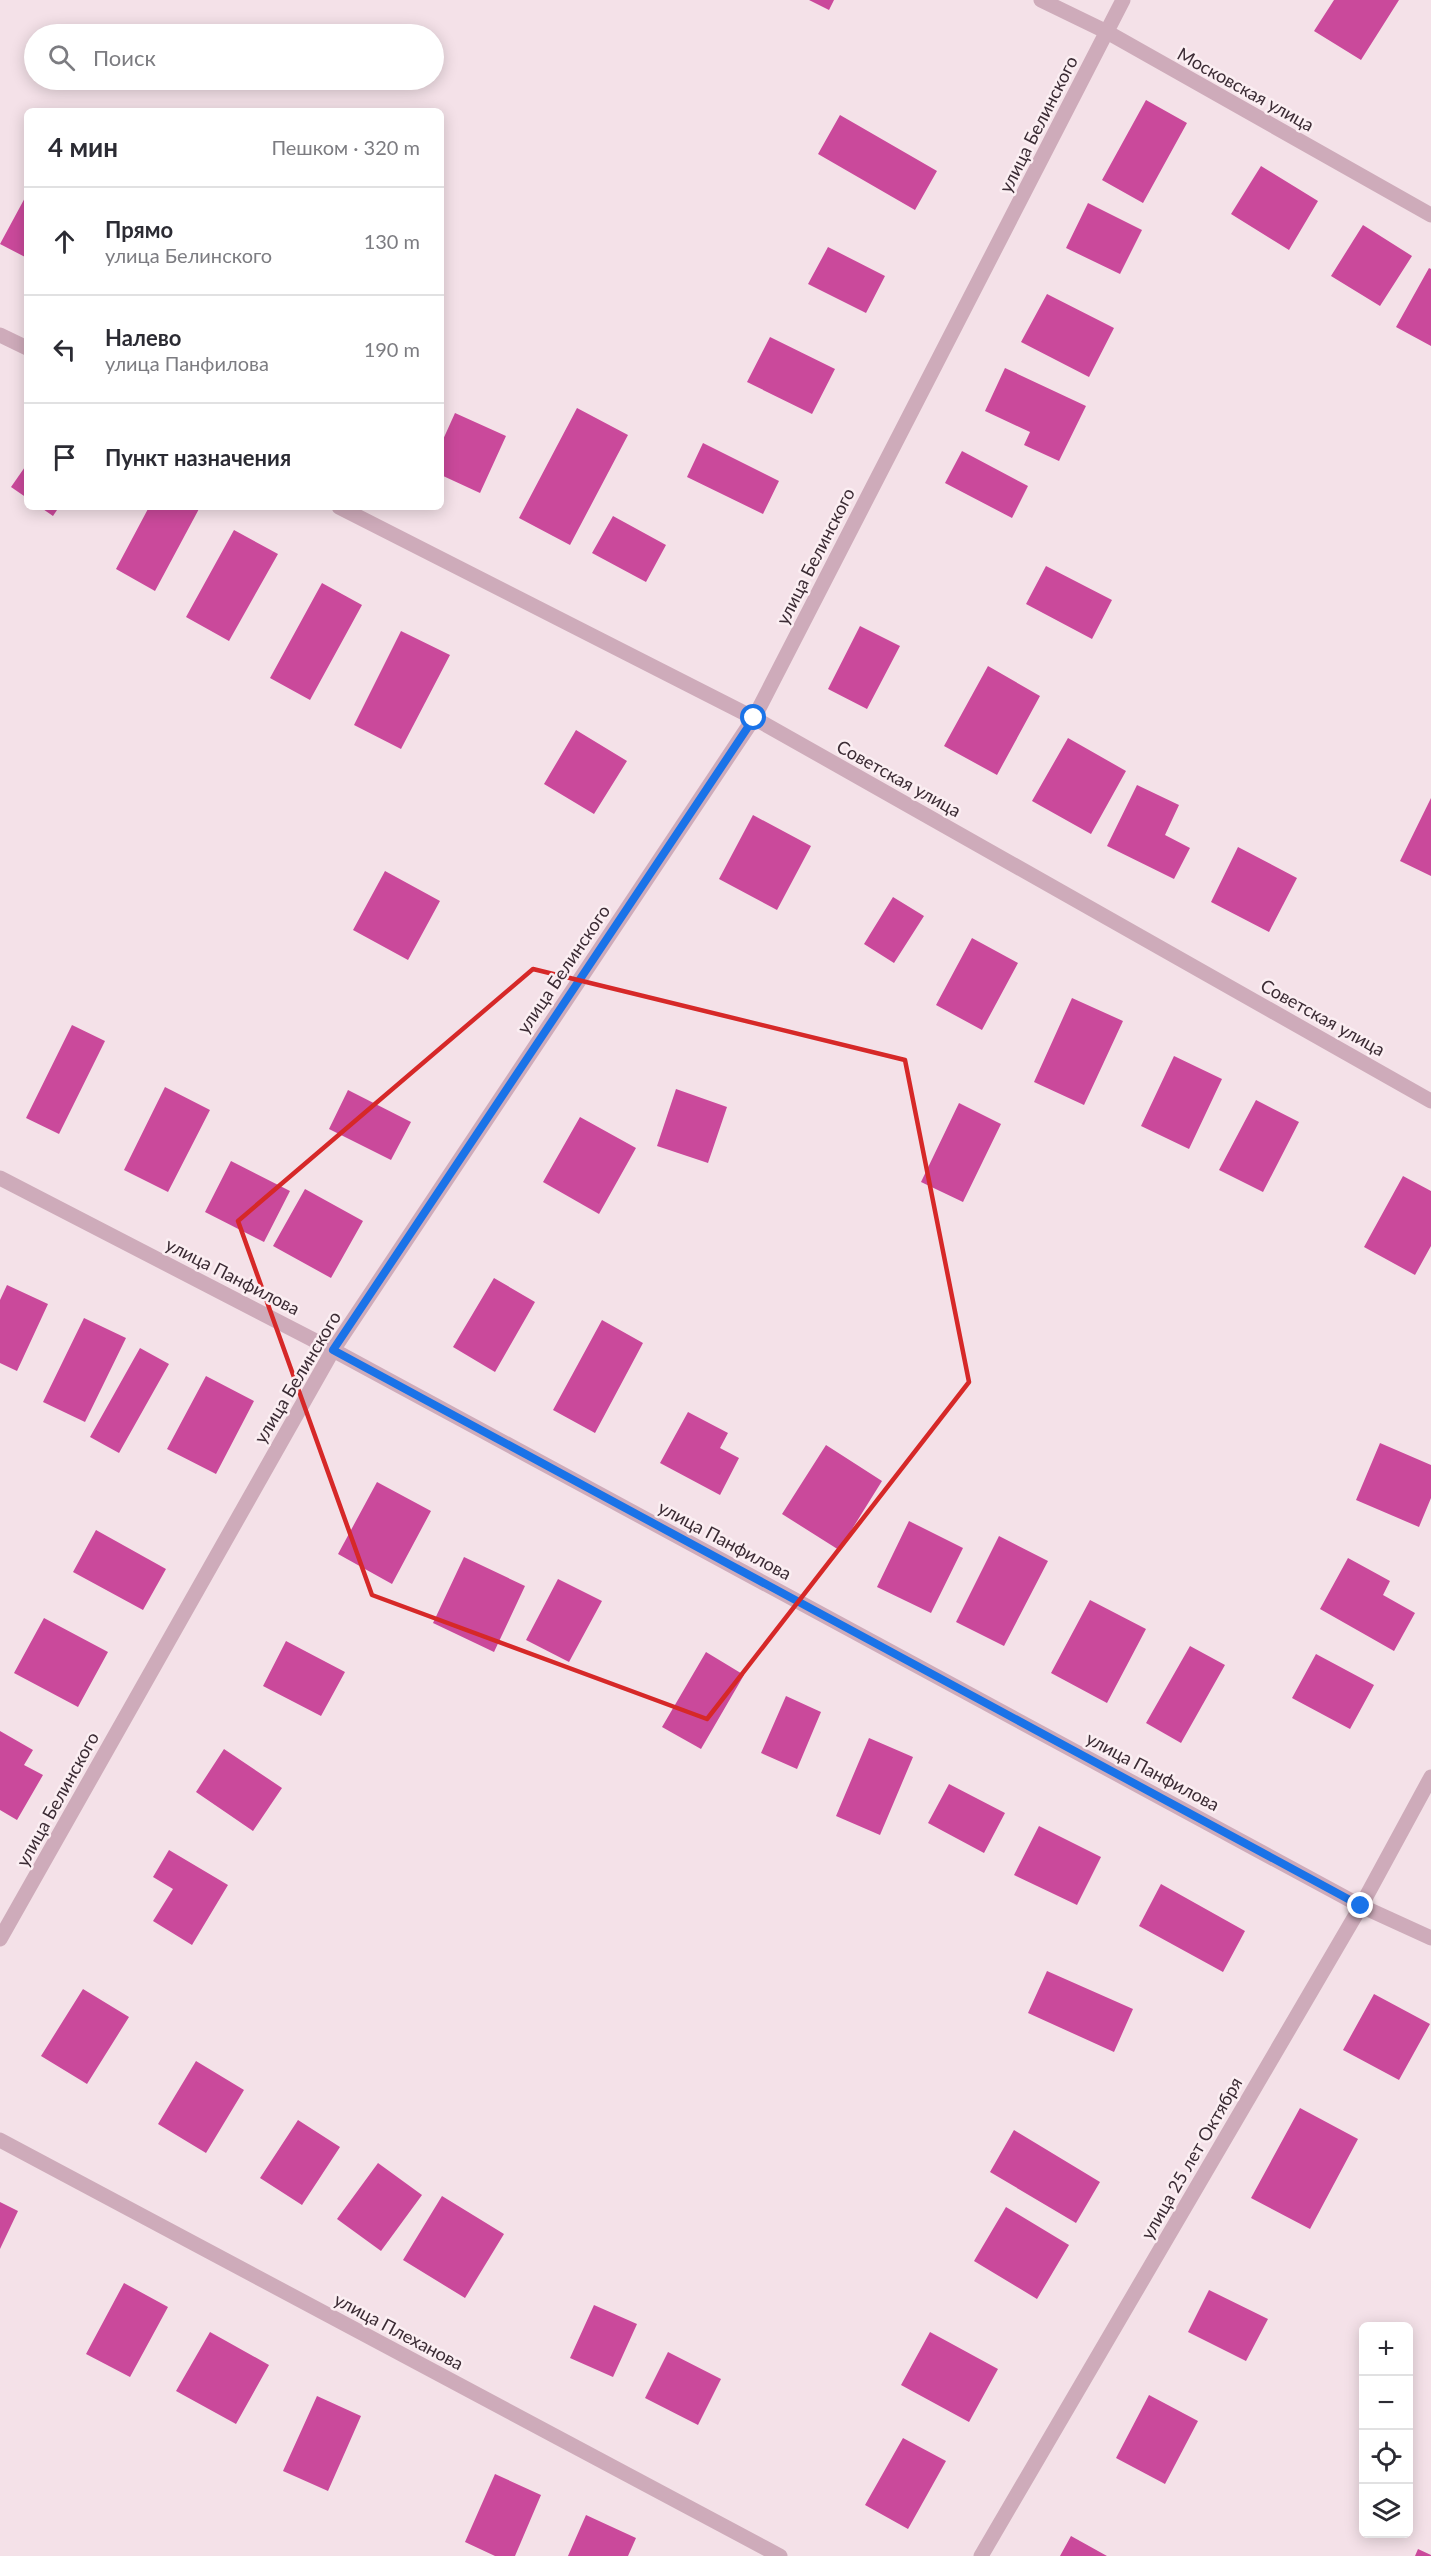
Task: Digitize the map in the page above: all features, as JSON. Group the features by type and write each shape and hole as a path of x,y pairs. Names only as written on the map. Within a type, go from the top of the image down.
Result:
{"street":[{"name":"Московская улица","path":"1041,0 1107,32 1431,215"},
{"name":"улица Белинского","path":"0,1939 333,1350 754,718 1123,0"},
{"path":"0,334 24,346"},
{"name":"Советская улица","path":"345,510 754,718 1431,1101"},
{"name":"улица Панфилова","path":"0,1178 333,1350 1361,1906 1431,1938"},
{"name":"улица 25 лет Октября","path":"981,2556 1361,1906 1431,1777"},
{"name":"улица Плеханова","path":"0,2140 780,2556"}],"highlighted area":[{"path":"533,969 905,1060 969,1382 707,1719 372,1595 238,1221"}],"building":[{"path":"809,0 834,0 829,10"},
{"path":"1334,0 1399,0 1361,60 1314,31"},
{"path":"1146,100 1187,123 1143,203 1102,180"},
{"path":"840,115 937,171 915,210 818,154"},
{"path":"1261,166 1318,201 1289,250 1231,214"},
{"path":"24,200 24,256 0,244"},
{"path":"1088,203 1142,230 1120,274 1066,248"},
{"path":"1363,225 1412,256 1380,306 1331,276"},
{"path":"828,247 885,276 866,313 808,284"},
{"path":"1429,268 1431,269 1431,346 1396,327"},
{"path":"1047,294 1114,328 1089,377 1021,342"},
{"path":"770,337 835,369 812,414 747,382"},
{"path":"1005,368 1086,406 1059,461 1024,445 1030,432 985,411"},
{"path":"577,408 628,435 570,545 519,518"},
{"path":"455,413 506,436 480,493 444,476 444,437"},
{"path":"703,443 779,481 763,514 687,477"},
{"path":"962,451 1028,486 1012,518 945,483"},
{"path":"24,468 24,496 11,487"},
{"path":"44,510 57,510 53,516"},
{"path":"147,510 198,510 155,591 116,569"},
{"path":"613,516 666,545 646,582 592,553"},
{"path":"234,530 278,554 229,641 186,617"},
{"path":"1046,566 1112,600 1092,639 1026,604"},
{"path":"322,583 362,605 310,700 270,678"},
{"path":"860,626 900,646 867,709 828,689"},
{"path":"401,631 450,655 401,749 354,725"},
{"path":"988,666 1040,696 997,775 944,746"},
{"path":"576,730 627,761 594,814 544,784"},
{"path":"1068,738 1126,771 1091,834 1032,801"},
{"path":"1137,785 1179,805 1165,835 1190,848 1174,879 1107,846"},
{"path":"1431,798 1431,876 1400,861"},
{"path":"753,815 811,846 777,910 719,879"},
{"path":"1238,847 1297,878 1269,932 1211,902"},
{"path":"385,871 440,901 408,960 353,930"},
{"path":"893,897 924,916 894,963 864,944"},
{"path":"972,938 1018,963 982,1030 936,1005"},
{"path":"1072,998 1123,1021 1084,1105 1034,1082"},
{"path":"72,1025 105,1041 59,1134 26,1118"},
{"path":"1174,1056 1222,1079 1189,1149 1141,1126"},
{"path":"165,1087 210,1110 168,1192 124,1170"},
{"path":"676,1089 727,1107 708,1163 657,1146"},
{"path":"348,1090 411,1122 391,1160 329,1129"},
{"path":"1256,1100 1299,1122 1263,1192 1219,1170"},
{"path":"959,1103 1001,1124 963,1202 921,1182"},
{"path":"580,1117 636,1148 599,1214 543,1182"},
{"path":"231,1161 290,1191 264,1242 205,1212"},
{"path":"1403,1176 1431,1191 1431,1246 1415,1275 1364,1247"},
{"path":"305,1189 363,1221 331,1278 273,1246"},
{"path":"494,1278 535,1302 495,1372 453,1347"},
{"path":"7,1285 48,1304 17,1371 0,1363 0,1300"},
{"path":"84,1318 126,1338 85,1422 43,1402"},
{"path":"602,1320 643,1343 595,1433 553,1410"},
{"path":"140,1348 169,1364 119,1453 90,1437"},
{"path":"206,1376 254,1401 216,1474 167,1449"},
{"path":"688,1412 728,1433 720,1448 739,1458 720,1495 660,1463"},
{"path":"1380,1443 1431,1465 1431,1498 1419,1527 1356,1500"},
{"path":"826,1445 882,1481 839,1550 782,1514"},
{"path":"377,1482 431,1511 392,1584 338,1554"},
{"path":"909,1521 963,1548 931,1613 877,1587"},
{"path":"96,1530 166,1569 143,1610 73,1572"},
{"path":"999,1536 1048,1561 1004,1646 956,1622"},
{"path":"464,1557 525,1586 494,1652 433,1623"},
{"path":"1348,1558 1390,1581 1383,1595 1415,1613 1394,1651 1320,1609"},
{"path":"558,1579 602,1601 569,1662 526,1640"},
{"path":"1090,1600 1146,1629 1107,1703 1051,1673"},
{"path":"44,1618 108,1652 78,1707 14,1673"},
{"path":"286,1641 345,1672 321,1716 263,1686"},
{"path":"1190,1646 1225,1665 1181,1743 1146,1723"},
{"path":"706,1652 744,1675 701,1749 662,1727"},
{"path":"1316,1654 1374,1685 1350,1729 1292,1698"},
{"path":"786,1696 821,1712 797,1769 761,1753"},
{"path":"0,1731 33,1750 24,1765 43,1775 17,1820 0,1810"},
{"path":"869,1738 913,1757 880,1835 836,1816"},
{"path":"224,1749 282,1788 253,1831 196,1792"},
{"path":"949,1784 1005,1813 984,1853 928,1823"},
{"path":"1039,1826 1101,1857 1077,1905 1014,1875"},
{"path":"169,1850 228,1885 192,1945 153,1921 173,1889 153,1877"},
{"path":"1161,1884 1245,1931 1223,1972 1139,1926"},
{"path":"1047,1971 1133,2009 1114,2052 1028,2013"},
{"path":"83,1989 129,2017 87,2084 41,2056"},
{"path":"1374,1994 1430,2024 1399,2080 1343,2050"},
{"path":"196,2061 244,2090 206,2153 158,2124"},
{"path":"1300,2108 1358,2139 1310,2229 1251,2198"},
{"path":"298,2120 340,2147 302,2205 260,2178"},
{"path":"1014,2130 1100,2182 1076,2223 990,2172"},
{"path":"378,2163 422,2195 381,2251 337,2219"},
{"path":"442,2196 504,2234 465,2298 403,2260"},
{"path":"0,2202 18,2211 0,2249"},
{"path":"1006,2207 1069,2245 1037,2299 974,2261"},
{"path":"124,2283 168,2307 130,2377 86,2354"},
{"path":"1209,2290 1268,2319 1246,2361 1188,2332"},
{"path":"594,2305 637,2324 613,2377 570,2358"},
{"path":"210,2332 269,2365 236,2424 176,2391"},
{"path":"930,2332 998,2369 969,2422 901,2385"},
{"path":"668,2352 721,2379 698,2425 645,2398"},
{"path":"1149,2395 1198,2421 1165,2484 1116,2458"},
{"path":"317,2396 361,2416 328,2491 283,2471"},
{"path":"903,2438 946,2461 908,2529 865,2505"},
{"path":"495,2474 541,2495 515,2556 495,2556 465,2542"},
{"path":"586,2515 636,2538 628,2556 568,2556"},
{"path":"1071,2536 1107,2556 1060,2556"},
{"path":"1418,2549 1431,2555 1431,2556 1415,2556"}],"route":[{"path":"754,718 333,1350 1361,1906"}]}
